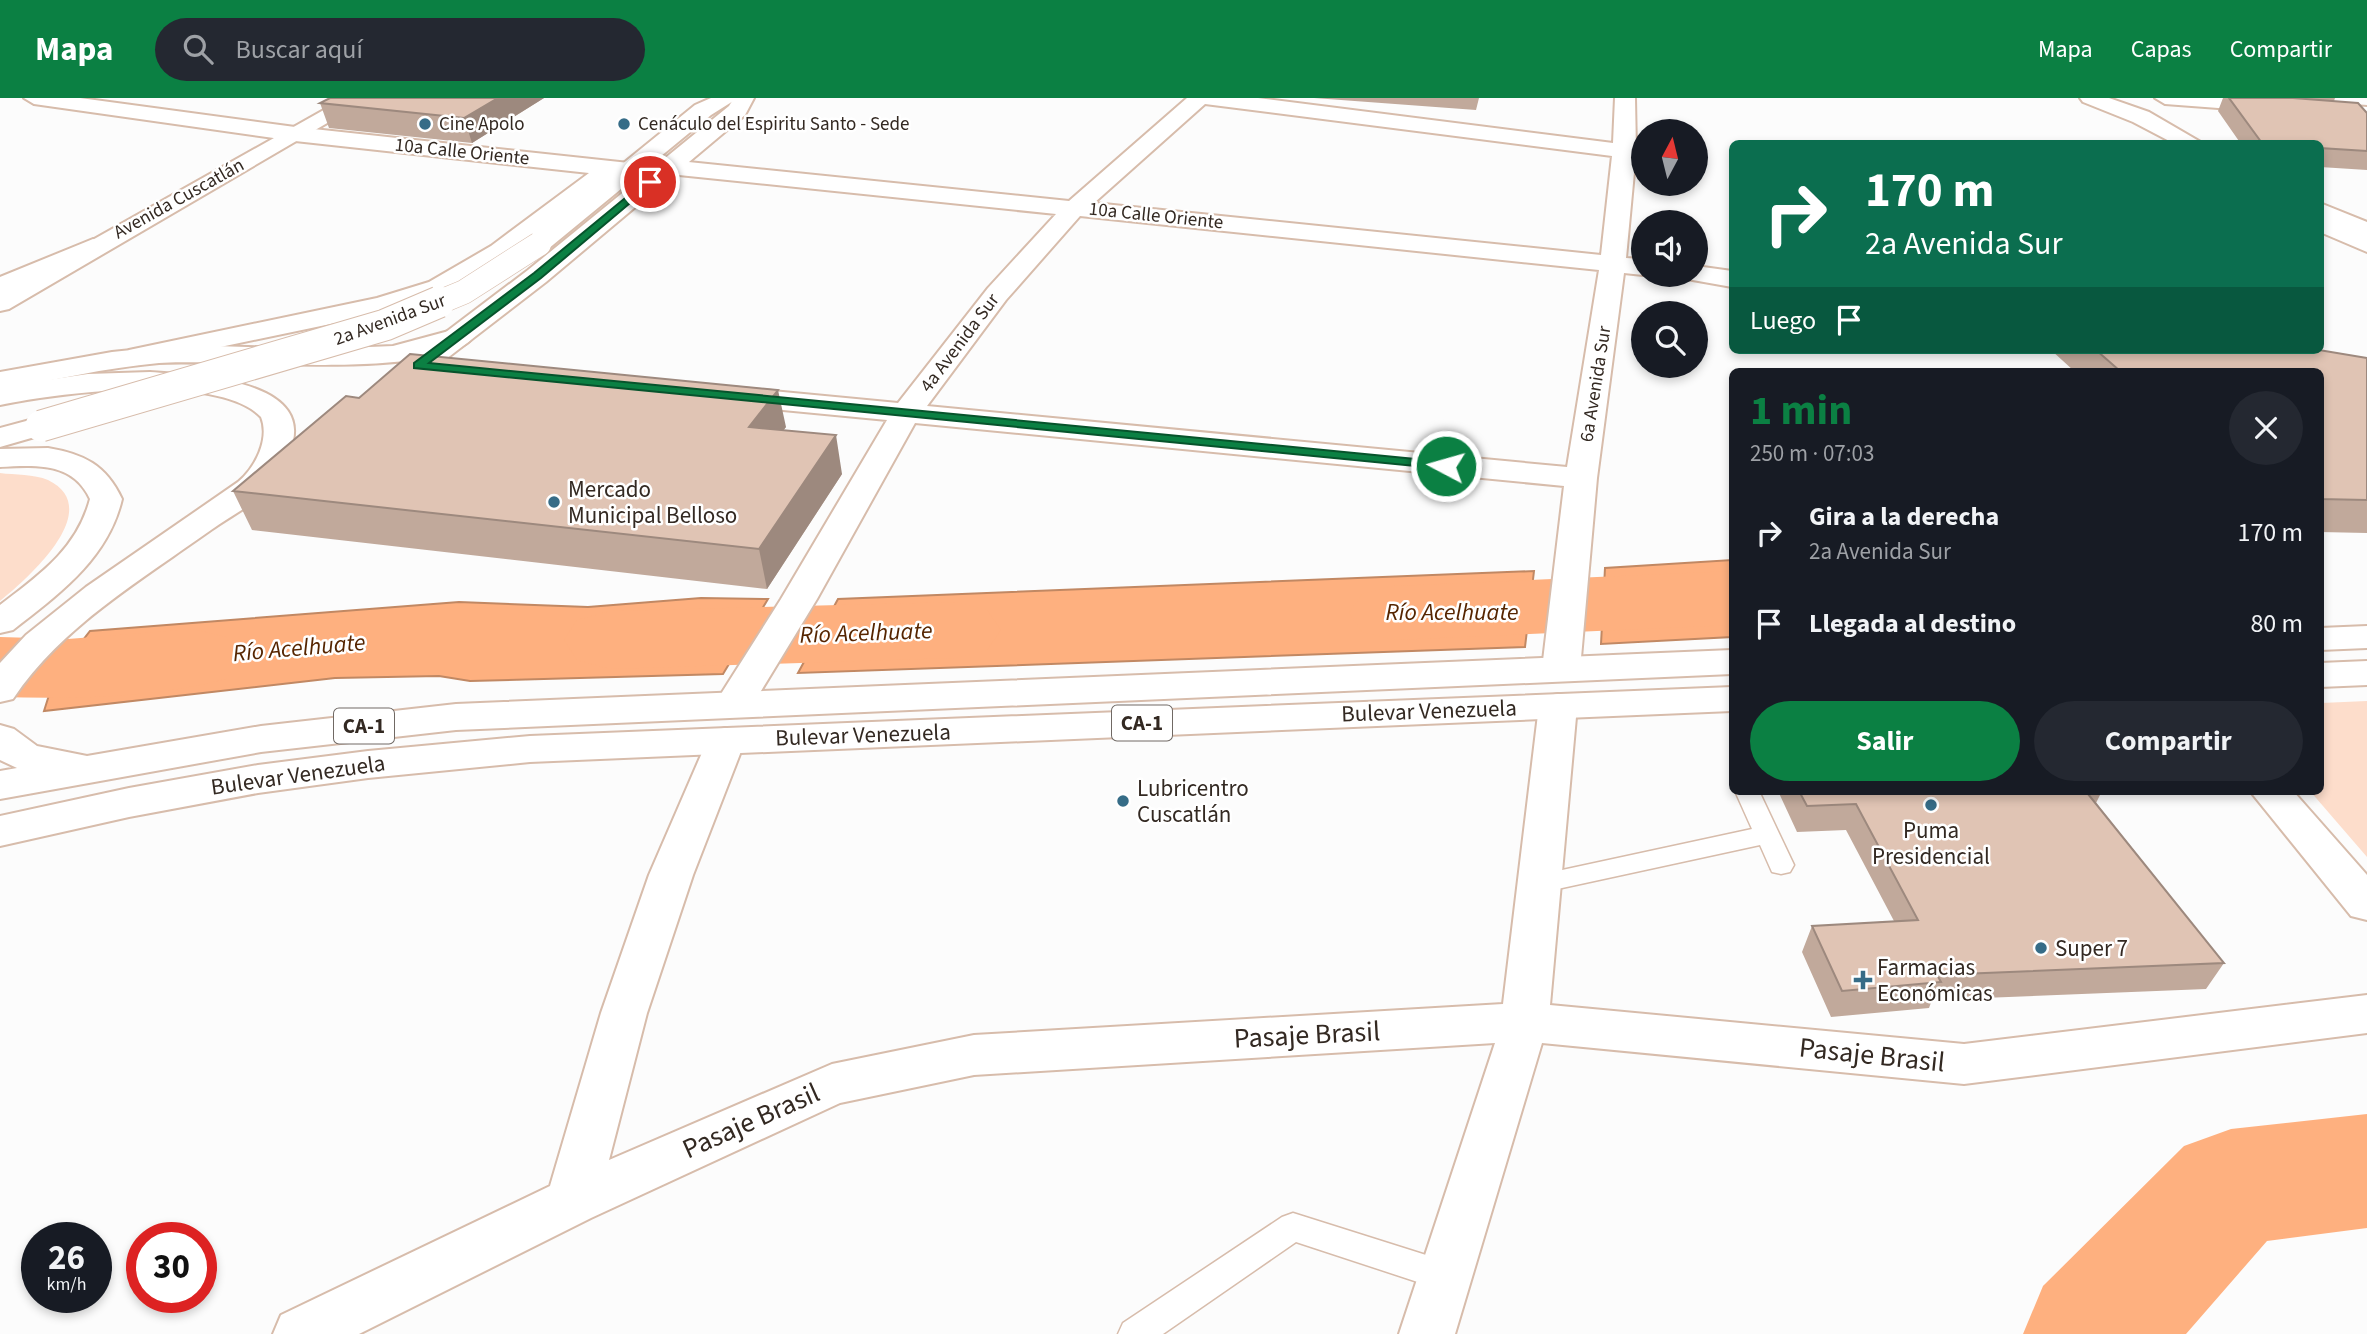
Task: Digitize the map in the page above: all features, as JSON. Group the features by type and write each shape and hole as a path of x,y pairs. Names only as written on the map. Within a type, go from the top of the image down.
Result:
{"main road":[{"name":"10a Calle Oriente","path":"34,98 295,134 620,169"},
{"name":"Avenida Cuscatlán","path":"0,303 93,247 360,98"},
{"name":"2a Avenida Sur","path":"136,356 383,305 438,288 500,251 703,110 729,98"},
{"name":"2a Avenida Sur","path":"459,370 407,374 460,336 669,167 737,110 744,98"},
{"name":"4a Avenida Sur","path":"572,1201 624,1013 671,875 729,723 752,672 799,599 906,413 996,294 1075,208 1199,98"},
{"path":"1208,98 1625,151"},
{"name":"6a Avenida Sur","path":"1427,1334 1525,1022 1581,478 1615,263 1625,151 1625,98"},
{"path":"2165,98 2367,113"},
{"path":"2096,100 2167,140"},
{"path":"2096,100 2151,121 2186,140"},
{"name":"10a Calle Oriente","path":"669,167 1631,265"},
{"name":"2a Avenida Sur","path":"0,438 384,325 464,292 539,244 620,169"},
{"path":"2324,212 2367,231"},
{"path":"2324,225 2367,244"},
{"path":"0,287 93,247"},
{"path":"1708,276 1729,279"},
{"path":"0,381 136,356 203,352 375,358 413,353 460,336"},
{"path":"0,396 38,389 116,383 168,384 241,394 266,404 279,418 281,426 280,438 260,479"},
{"path":"703,394 1581,478"},
{"path":"0,690 10,673 55,630 305,447"},
{"path":"0,458 23,456 71,462 94,475 106,499 99,528 87,546 0,622"},
{"path":"2324,639 2367,638"},
{"name":"Bulevar Venezuela","path":"0,831 128,801 346,767 530,749 729,723 1729,662"},
{"name":"Bulevar Venezuela","path":"1561,673 1729,698"},
{"path":"2324,675 2367,673"},
{"name":"Bulevar Venezuela","path":"0,785 261,739 456,717 729,723"},
{"path":"0,738 34,760 95,767"},
{"path":"2273,795 2367,904"},
{"name":"Pasaje Brasil","path":"301,1334 572,1201 832,1084 974,1055 1525,1022 1964,1064 2367,1014"}],"lane":[{"path":"1749,795 1781,865"},
{"path":"1539,884 1767,835"},
{"path":"1135,1334 1293,1227 1445,1276"}],"shaded area":[{"path":"0,473 48,480 64,493 69,508 66,525 43,561 0,601"},
{"path":"2367,701 2367,857 2313,795 2324,795 2324,703"}],"water":[{"path":"1729,560 1729,637 1601,644 1605,568"},
{"name":"Río Acelhuate","path":"1534,571 1525,647 798,673 838,599"},
{"name":"Río Acelhuate","path":"701,598 768,599 723,674 470,681 439,676 335,678 44,711 55,676 90,631 459,602 588,607"}],"building":[{"path":"330,98 498,98 464,118 320,103"},
{"path":"2229,98 2293,98 2358,103 2367,113 2367,151 2324,148 2324,140 2260,140"},
{"path":"2324,351 2367,358 2367,500 2324,499 2324,368 2117,368 2101,354 2324,354"},
{"name":"Mercado Municipal Belloso","path":"410,354 778,390 749,427 836,435 759,549 233,491 346,396 359,398"},
{"path":"1801,795 2089,795 2224,963 1937,975 1941,982 1842,991 1812,926 1918,920 1856,804 1807,806"}],"waterway":[{"name":"Río Acelhuate","path":"1394,613 1729,598"},
{"name":"Río Acelhuate","path":"610,640 955,630"},
{"name":"Río Acelhuate","path":"0,667 68,669 193,658"},
{"path":"2094,1334 2231,1187 2367,1171"}],"place":[{"name":"Cine Apolo","path":"425,124"},
{"name":"Cenáculo del Espiritu Santo - Sede","path":"624,124"},
{"name":"Mercado Municipal Belloso","path":"554,502"},
{"name":"Lubricentro Cuscatlán","path":"1123,801"},
{"name":"Puma Presidencial","path":"1931,805"},
{"name":"Super 7","path":"2041,948"},
{"name":"Farmacias Económicas","path":"1863,980"}],"route":[{"path":"650,182 537,276 418,366 1446,466"}]}
